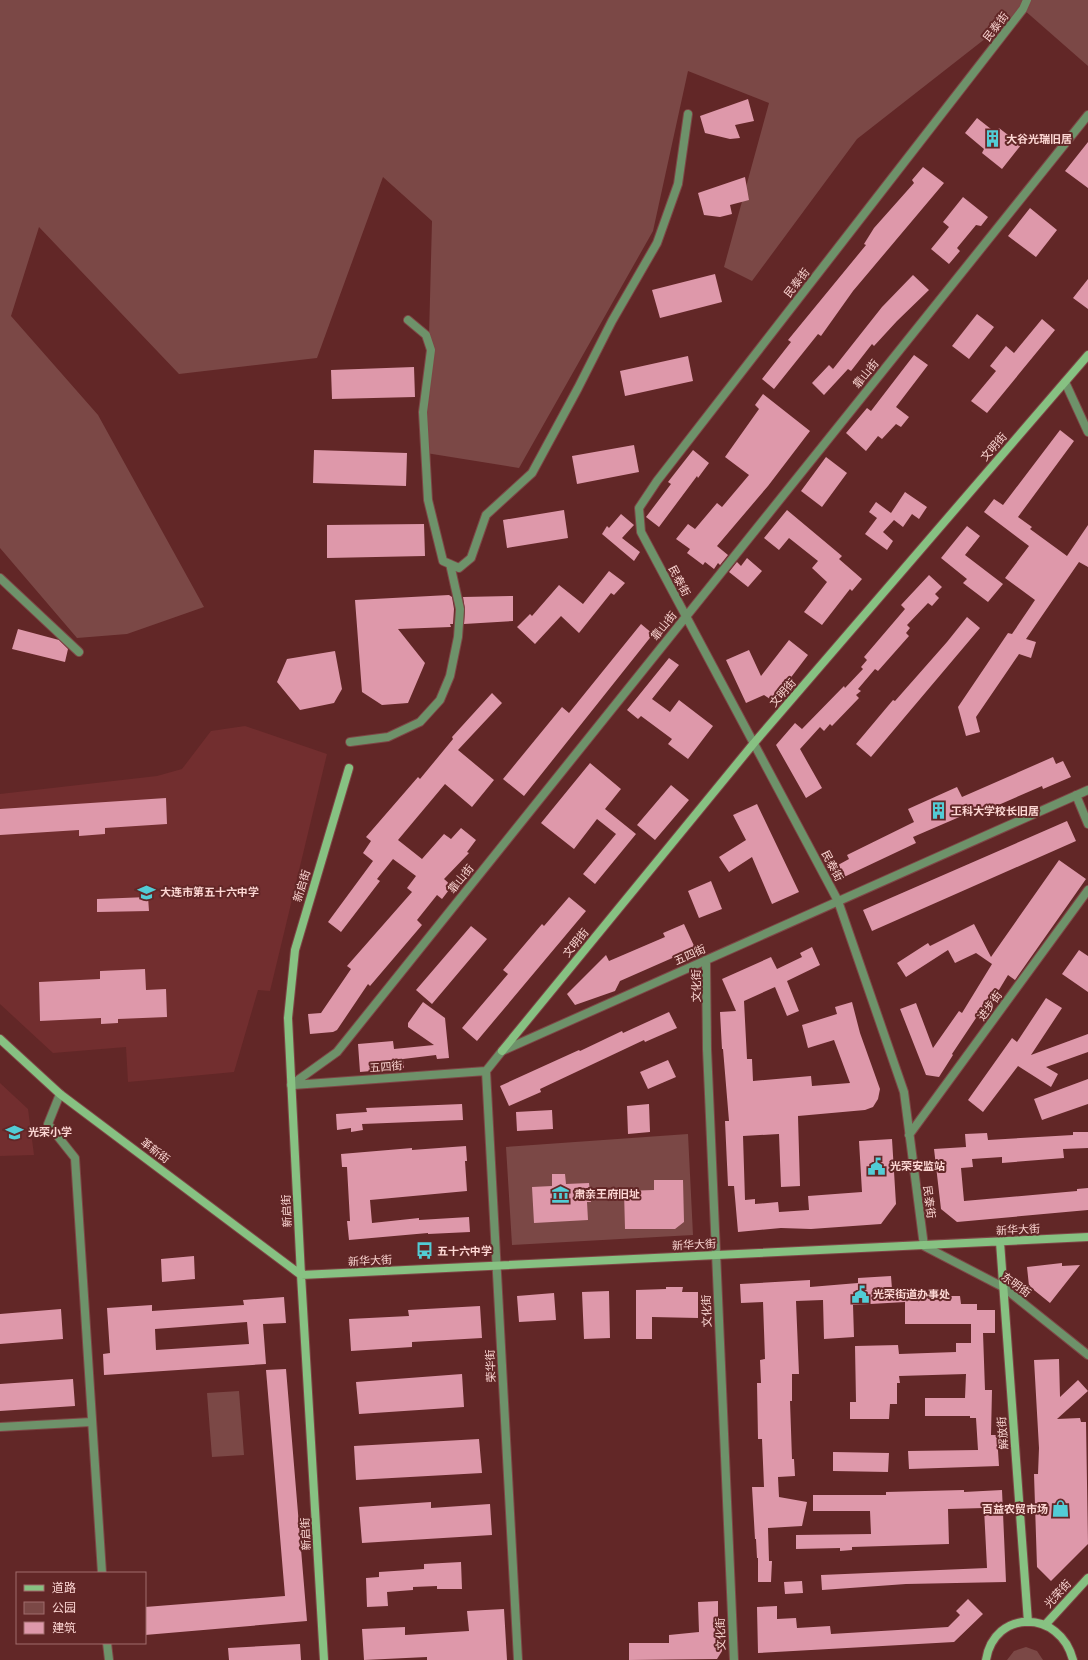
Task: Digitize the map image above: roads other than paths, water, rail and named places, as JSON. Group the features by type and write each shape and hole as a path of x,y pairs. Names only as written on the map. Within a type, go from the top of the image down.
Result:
{"street":[{"name":"民泰街","path":"924,1246 904,1092 838,901 641,532 639,508 657,481 1023,9 1027,0"},
{"path":"408,320 426,335 431,350 423,412 428,500 444,561 459,568 472,558 486,515 532,473 612,321 657,244 678,184 688,114"},
{"name":"靠山街","path":"291,1085 337,1052 1088,115"},
{"name":"文明街","path":"502,1051 754,743 1088,355"},
{"path":"1065,382 1088,432"},
{"path":"350,742 388,738 420,722 440,700 450,676 458,637 460,609 450,564"},
{"path":"0,578 79,652"},
{"name":"新启街","path":"324,1660 301,1275 288,1018 295,950 349,768"},
{"name":"五四街","path":"291,1085 486,1071 502,1051 1088,790"},
{"path":"1076,795 1088,824"},
{"name":"进步街","path":"909,1135 1088,890"},
{"name":"文化街","path":"706,960 707,1049 734,1660"},
{"name":"革新街","path":"0,1039 60,1094 301,1275"},
{"name":"荣华街","path":"486,1071 518,1660"},
{"path":"60,1094 48,1124 75,1158 102,1572"},
{"name":"新华大街","path":"301,1275 1088,1237"},
{"name":"解放街","path":"1000,1242 1028,1622"},
{"name":"东明街","path":"924,1246 1003,1287 1088,1355"},
{"path":"0,1428 91,1422"},
{"name":"光荣街","path":"1045,1625 1088,1578"},
{"path":"986,1660 987,1652 993,1640 1003,1630 1015,1624 1028,1622 1045,1625 1056,1630 1064,1639 1073,1660"},
{"path":"107,1644 109,1660"}],"place":[{"name":"大谷光瑞旧居","path":"993,139"},
{"name":"工科大学校长旧居","path":"938,811"},
{"name":"大连市第五十六中学","path":"147,892"},
{"name":"光荣小学","path":"15,1132"},
{"name":"光荣安监站","path":"877,1166"},
{"name":"肃亲王府旧址","path":"561,1194"},
{"name":"五十六中学","path":"424,1251"},
{"name":"光荣街道办事处","path":"860,1294"},
{"name":"百益农贸市场","path":"1061,1509"}]}
